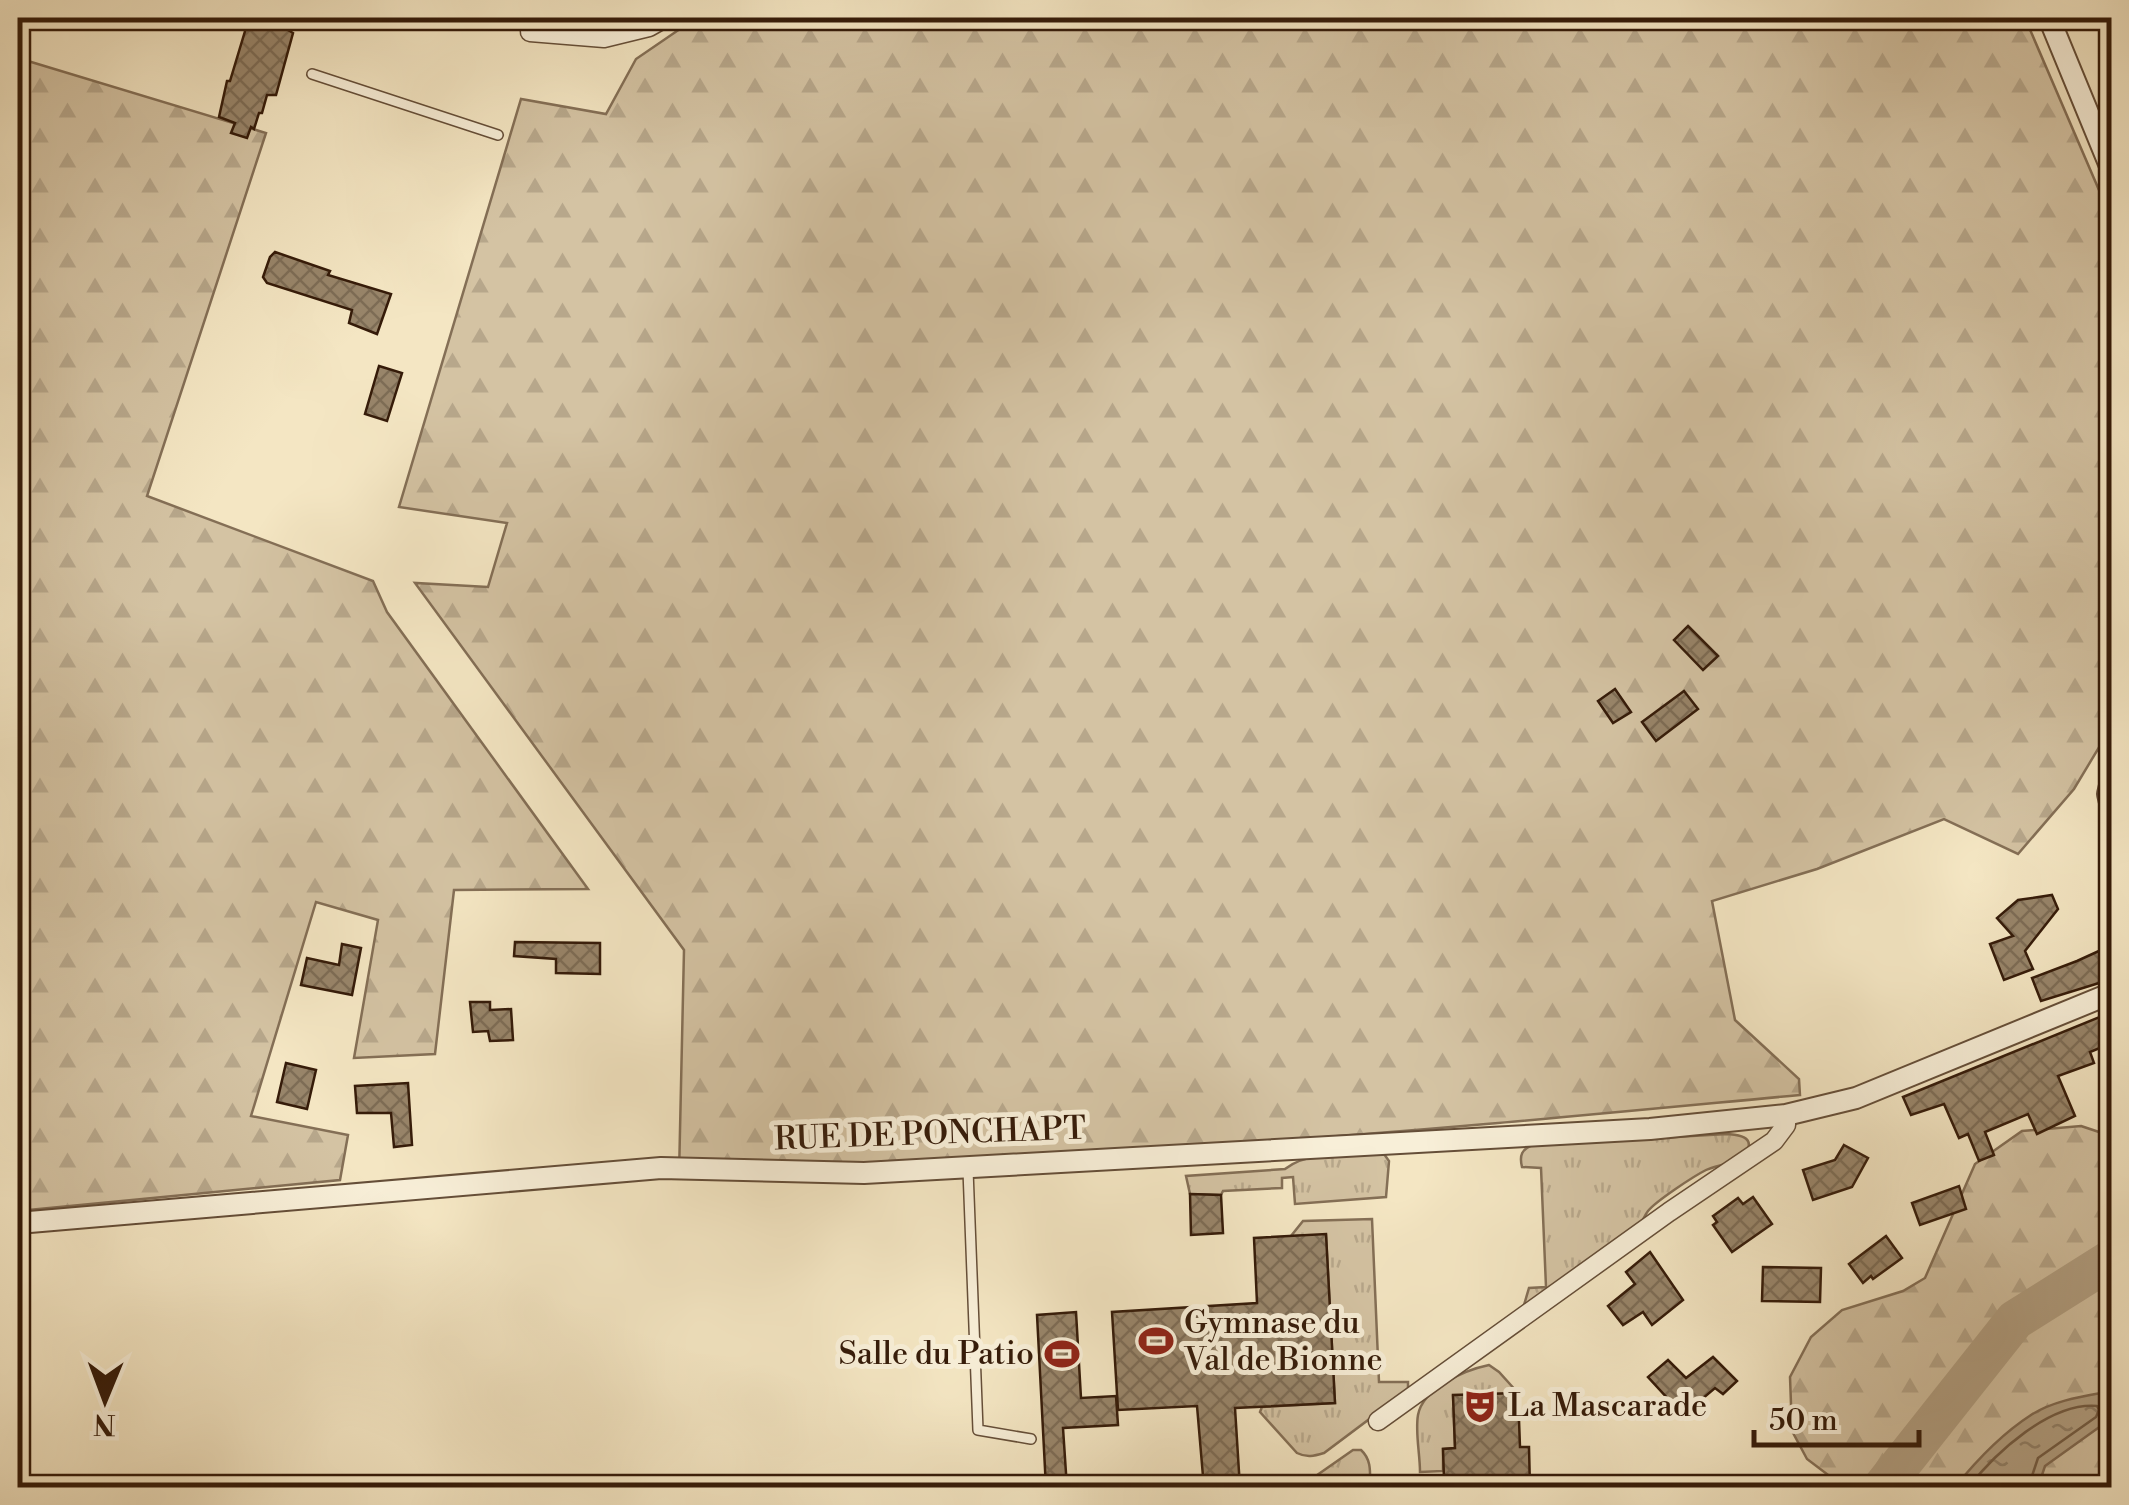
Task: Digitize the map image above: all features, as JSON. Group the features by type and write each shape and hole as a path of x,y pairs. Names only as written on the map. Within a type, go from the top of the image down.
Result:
{"street":[{"path":"532,24 604,38 664,18"},
{"path":"2049,18 2112,172"},
{"name":"RUE DE PONCHAPT","path":"18,1223 661,1168 864,1173 1650,1128 1786,1115 1856,1098 2112,994"},
{"path":"1378,1421 1774,1141 1786,1125 1786,1115"}],"lane":[{"path":"312,74 498,135"},
{"path":"968,1167 978,1430 1031,1440"}],"green space":[{"path":"696,18 2025,18 2111,218 2111,731 2074,789 2018,854 1944,819 1817,869 1712,901 1735,1020 1799,1079 1800,1095 1323,1137 679,1176 684,950 415,583 488,587 507,523 399,507 521,99 606,114 636,59"},
{"path":"18,58 266,133 147,496 373,581 387,612 588,889 454,890 435,1054 354,1058 378,920 316,902 251,1116 348,1135 340,1180 18,1211"},
{"path":"2081,1126 2111,1136 2111,1487 1844,1487 1807,1459 1792,1431 1790,1377 1811,1337 1842,1310 1903,1291 1925,1278 1975,1164 2022,1131"},
{"path":"1727,1134 1748,1141 1748,1149 1741,1158 1706,1170 1675,1189 1652,1207 1640,1225 1525,1309 1529,1288 1546,1287 1541,1168 1522,1167 1521,1156 1526,1148"},
{"path":"1384,1154 1389,1161 1386,1197 1295,1204 1293,1177 1282,1178 1282,1188 1223,1191 1221,1195 1190,1194 1186,1176 1285,1169 1319,1156"},
{"path":"1372,1219 1379,1382 1408,1382 1408,1390 1324,1453 1301,1455 1260,1412 1262,1407 1335,1403 1326,1235 1291,1236 1303,1221"},
{"path":"1489,1365 1518,1393 1453,1396 1455,1448 1443,1449 1443,1471 1420,1472 1417,1429 1422,1405 1446,1382"},
{"path":"1353,1450 1361,1450 1367,1458 1370,1487 1300,1487"}],"water":[{"path":"2101,1393 2110,1406 2105,1423 2045,1466 2038,1487 1955,1487 1990,1448 2031,1415 2056,1403"}],"building":[{"path":"249,18 291,18 288,30 293,33 276,95 267,95 262,113 247,138 231,133 235,123 219,117"},
{"path":"275,252 330,271 328,275 391,294 377,334 349,323 352,310 267,283 263,277"},
{"path":"379,366 402,373 387,421 365,414"},
{"path":"1688,626 1718,656 1703,670 1674,640"},
{"path":"1615,689 1631,712 1613,723 1598,701"},
{"path":"1684,691 1698,709 1656,741 1642,722"},
{"path":"2052,895 2058,909 2025,951 2033,969 2004,980 1990,944 2013,936 1997,918 2018,900"},
{"path":"515,942 600,943 600,974 556,973 556,959 514,956"},
{"path":"342,944 361,948 352,995 301,985 307,958 339,965"},
{"path":"2112,945 2112,979 2041,1001 2032,978"},
{"path":"470,1002 490,1002 490,1010 511,1009 513,1040 490,1041 488,1031 473,1032"},
{"path":"2112,1012 2112,1043 2090,1052 2094,1063 2058,1076 2075,1116 2037,1134 2028,1114 1985,1132 1994,1155 1979,1161 1968,1134 1959,1138 1944,1104 1911,1115 1903,1097"},
{"path":"286,1063 316,1070 307,1109 277,1102"},
{"path":"408,1083 412,1145 394,1147 391,1113 357,1113 355,1086"},
{"path":"1844,1145 1868,1158 1852,1187 1813,1200 1803,1170 1835,1160"},
{"path":"1959,1186 1966,1209 1920,1225 1912,1203"},
{"path":"1190,1194 1221,1195 1223,1233 1191,1235"},
{"path":"1753,1197 1772,1224 1732,1252 1713,1225 1717,1222 1713,1216 1738,1198 1743,1204"},
{"path":"1326,1234 1335,1403 1235,1408 1240,1488 1204,1488 1197,1406 1118,1410 1112,1312 1257,1303 1254,1238"},
{"path":"1886,1236 1902,1258 1863,1283 1849,1264"},
{"path":"1650,1252 1683,1300 1652,1325 1643,1312 1623,1325 1608,1306 1635,1284 1626,1272"},
{"path":"1763,1267 1821,1268 1820,1302 1762,1301"},
{"path":"1076,1312 1081,1398 1116,1396 1118,1425 1063,1428 1067,1488 1046,1488 1037,1315"},
{"path":"1713,1357 1737,1381 1723,1394 1715,1388 1683,1415 1648,1377 1668,1360 1686,1378"},
{"path":"1518,1393 1520,1447 1529,1447 1530,1488 1451,1488 1450,1479 1444,1479 1443,1449 1455,1448 1453,1395"}],"waterway":[{"path":"1882,1488 2015,1320 2112,1259"}],"place":[{"name":"Gymnase du Val de Bionne","path":"1156,1341"},
{"name":"Salle du Patio","path":"1062,1354"},
{"name":"La Mascarade","path":"1480,1406"}]}
